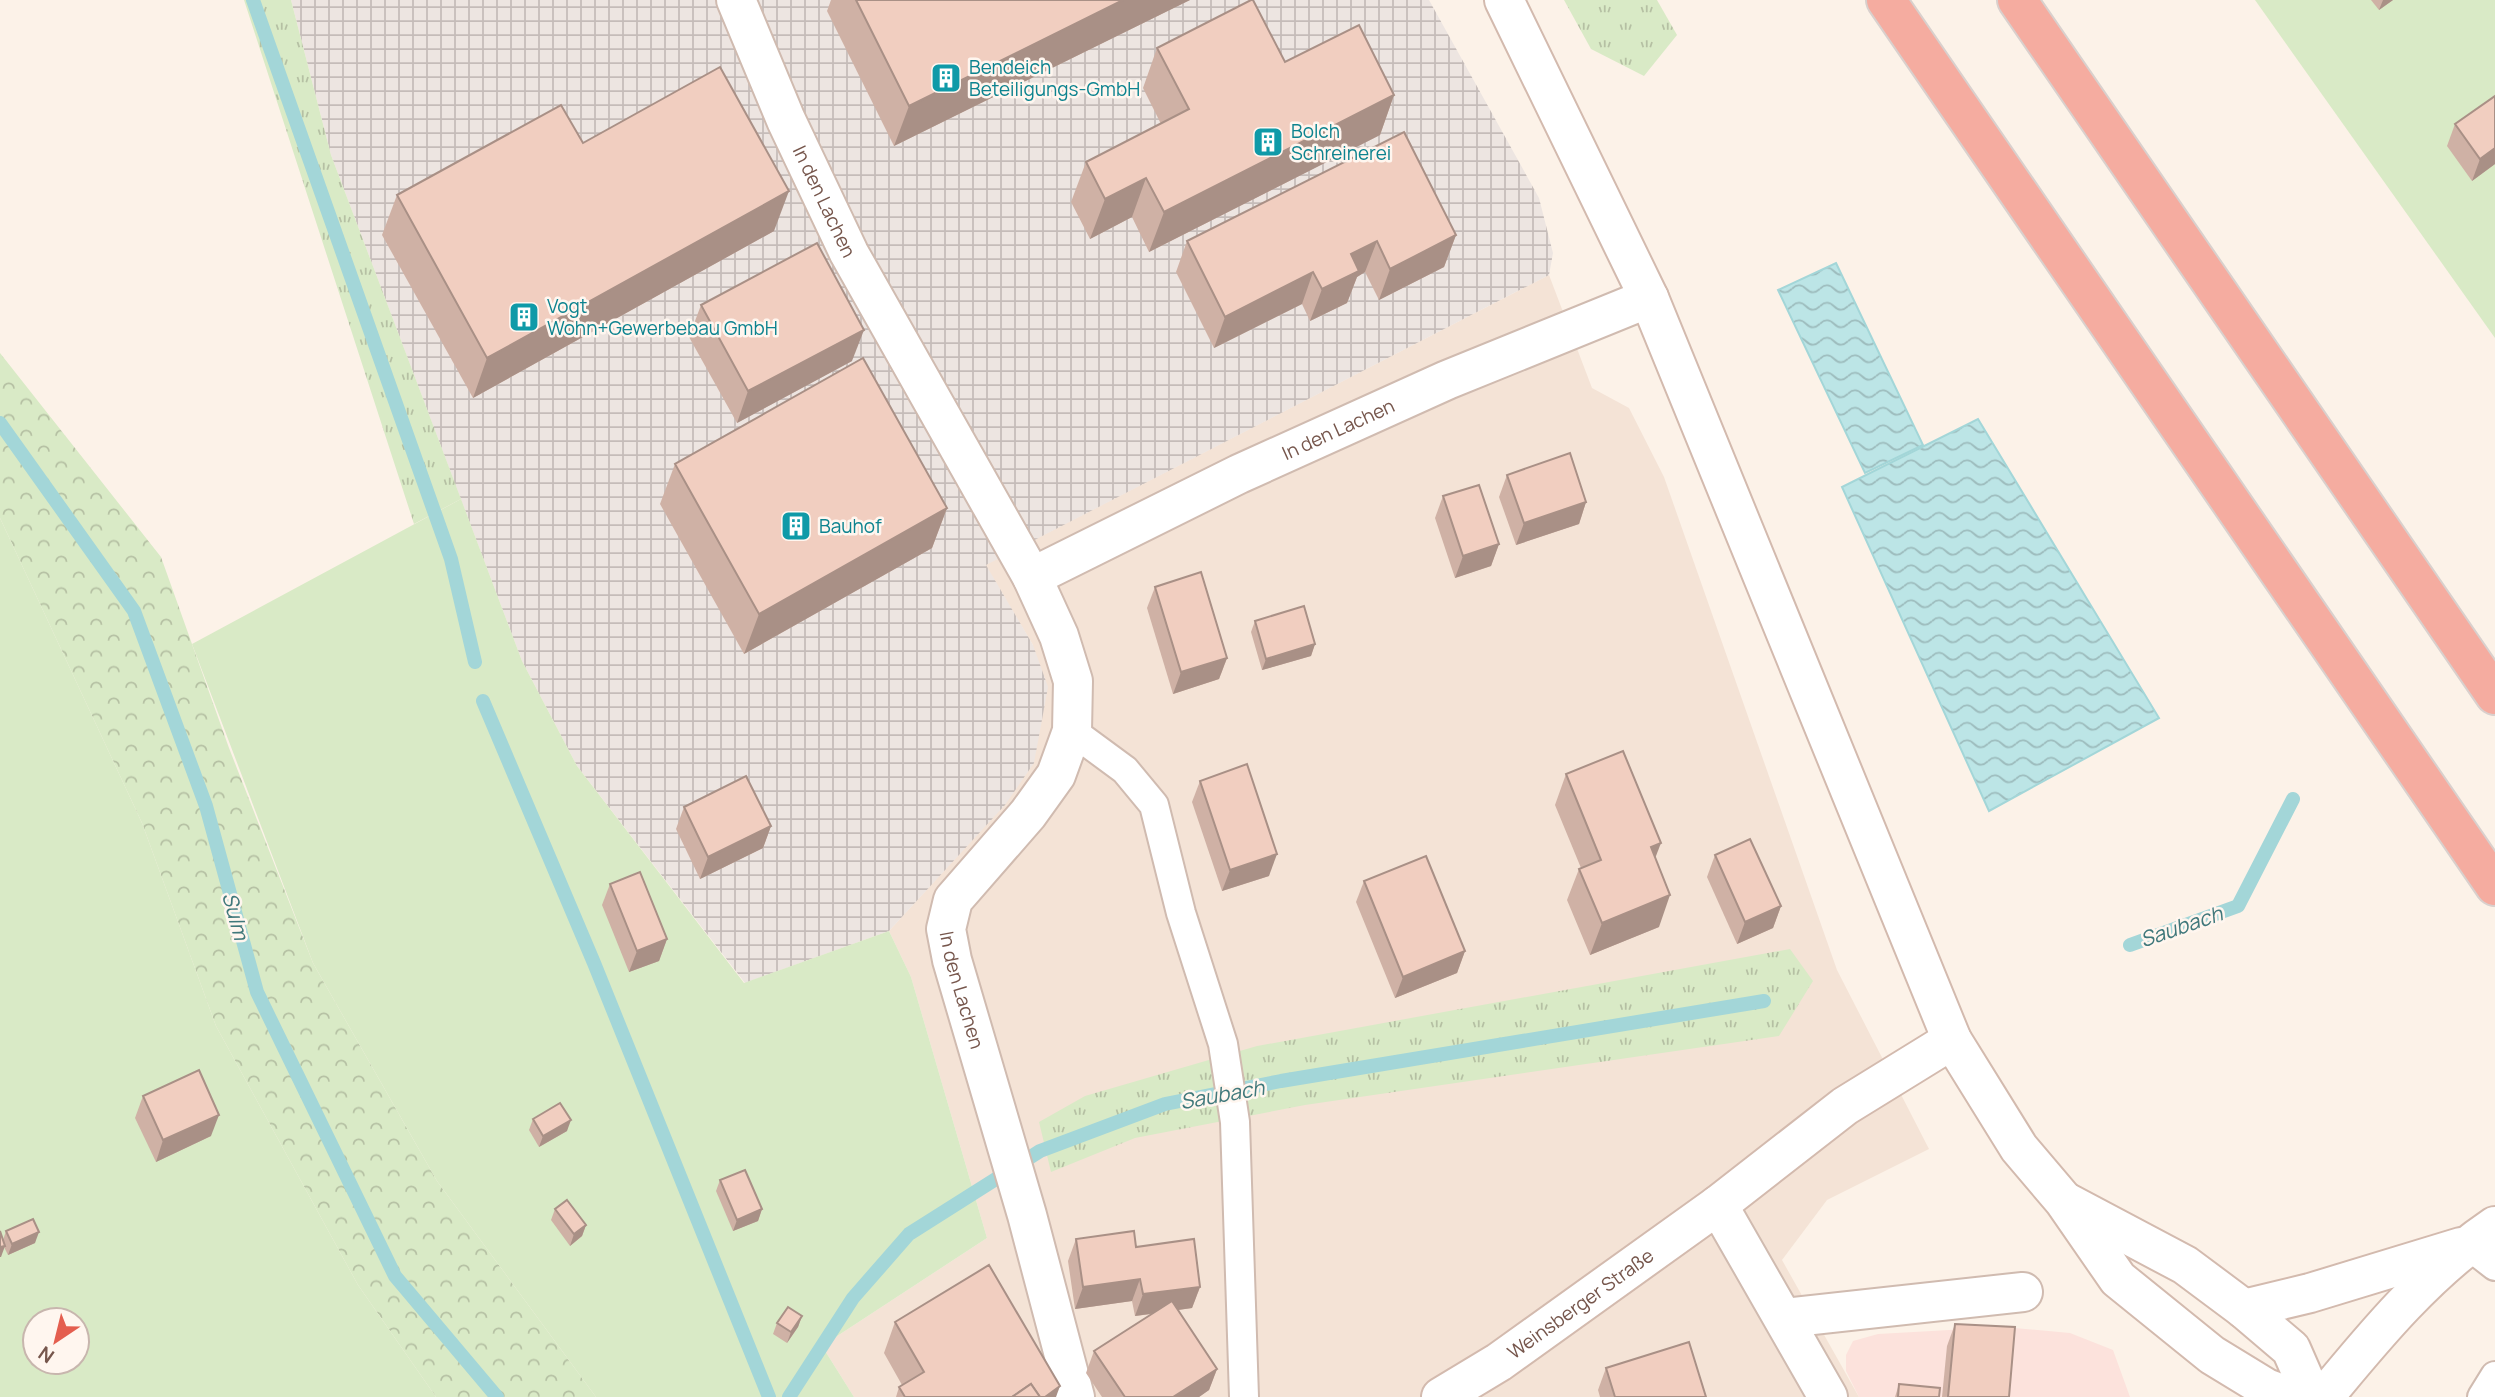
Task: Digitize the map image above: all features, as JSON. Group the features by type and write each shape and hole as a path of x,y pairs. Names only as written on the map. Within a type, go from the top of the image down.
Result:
{"highway":[{"path":"1886,0 2495,886"},
{"path":"2017,0 2495,695"}],"street":[{"name":"In den Lachen","path":"736,0 786,120 849,253 1032,577 1059,636 1073,681 1072,731 1056,775 1028,814 953,901 946,929 952,960 1027,1215 1075,1397"},
{"path":"1504,0 1649,298 1952,1040 2019,1148 2064,1201 2118,1279 2212,1355 2266,1388 2290,1397"},
{"name":"In den Lachen","path":"1032,577 1239,474 1422,391 1649,298"},
{"name":"Weinsberger Straße","path":"1441,1397 1499,1362 1718,1205 1845,1107 1952,1040"},
{"path":"2064,1201 2185,1265 2244,1309 2291,1349 2312,1397"},
{"path":"1718,1205 1828,1397"},
{"path":"2244,1309 2486,1246"},
{"path":"2324,1397 2376,1333 2486,1246"},
{"path":"1785,1318 2023,1292"}],"lane":[{"path":"1072,731 1125,770 1154,805 1181,913 1223,1044 1235,1122 1244,1397"},
{"path":"2482,1397 2495,1376"}],"shaded area":[{"path":"291,0 1429,0 1539,198 1553,253 1549,275 986,565 1033,645 1048,687 1034,763 1005,805 889,931 745,983 577,766 522,661 331,155"},
{"path":"1549,275 1592,388 1629,408 1664,477 1837,970 1929,1149 1827,1200 1782,1260 1859,1397 854,1397 822,1346 987,1238 911,977 889,931 1004,805 1033,645 985,565"},
{"path":"2003,1327 2070,1333 2113,1350 2130,1397 1859,1397 1846,1371 1846,1355 1853,1341 1878,1334"}],"green space":[{"path":"244,0 291,0 331,155 461,499 414,524"},
{"path":"1564,0 1657,0 1677,35 1644,76 1591,49"},
{"path":"2255,0 2495,0 2495,338"},
{"path":"0,353 161,557 229,748 313,963 437,1181 596,1397 436,1397 358,1285 216,1026 142,823 0,518"},
{"path":"461,499 522,661 577,766 744,983 889,931 911,977 987,1238 822,1346 854,1397 596,1397 437,1181 313,963 192,644"},
{"path":"0,518 142,823 216,1026 358,1285 436,1397 0,1397"},
{"path":"1790,949 1813,981 1779,1036 1305,1105 1135,1138 1051,1172 1039,1122 1085,1096 1257,1046"}],"water":[{"path":"1836,263 1923,445 1865,473 1778,290"},
{"path":"1978,419 2159,718 1989,811 1842,487"}],"building":[{"path":"856,0 1123,0 909,106"},
{"name":"Bolch Schreinerei","path":"1251,0 1285,62 1359,25 1394,95 1164,212 1146,178 1105,199 1086,162 1189,109 1157,48"},
{"name":"Vogt Wohn+Gewerbebau GmbH","path":"720,67 789,191 487,358 397,195 561,105 583,143"},
{"path":"2495,96 2495,148 2480,159 2455,124"},
{"path":"1404,132 1456,235 1390,269 1377,241 1351,254 1359,271 1322,289 1313,272 1225,317 1187,241"},
{"path":"817,243 864,330 748,391 701,305"},
{"name":"Bauhof","path":"863,358 947,508 759,614 675,464"},
{"path":"1570,453 1586,502 1524,523 1507,475"},
{"path":"1479,485 1499,544 1463,556 1443,496"},
{"path":"1201,572 1227,658 1181,672 1155,587"},
{"path":"1304,606 1315,644 1266,659 1255,621"},
{"path":"1623,751 1661,843 1651,847 1670,895 1602,923 1579,869 1601,860 1566,774"},
{"path":"1247,764 1277,854 1230,870 1200,781"},
{"path":"746,776 771,826 708,857 684,807"},
{"path":"1750,839 1781,906 1745,922 1715,855"},
{"path":"1426,856 1465,951 1403,977 1364,881"},
{"path":"640,872 667,939 637,951 610,884"},
{"path":"199,1070 219,1115 163,1140 143,1096"},
{"path":"560,1103 571,1120 543,1136 533,1119"},
{"path":"745,1170 762,1209 737,1220 720,1180"},
{"path":"567,1200 586,1225 574,1234 555,1209"},
{"path":"33,1219 39,1232 12,1244 6,1231"},
{"path":"0,1231 5,1246 0,1247"},
{"path":"1134,1231 1136,1247 1194,1239 1200,1287 1143,1294 1140,1279 1083,1287 1076,1239"},
{"path":"989,1265 1060,1386 1045,1397 1040,1397 1031,1384 1012,1397 905,1397 899,1387 924,1372 895,1322"},
{"path":"1172,1301 1217,1369 1173,1397 1125,1397 1094,1351"},
{"path":"788,1307 802,1316 791,1332 777,1323"},
{"path":"1955,1324 2015,1327 2009,1397 1948,1397"},
{"path":"1689,1342 1706,1397 1615,1397 1606,1368"},
{"path":"1031,1384 1040,1397 1012,1397"},
{"path":"1899,1384 1940,1388 1939,1397 1898,1397"}],"waterway":[{"path":"253,0 451,559 475,662"},
{"name":"Sulm","path":"0,423 134,611 206,806 257,992 395,1276 497,1397"},
{"path":"483,701 594,963 769,1397"},
{"name":"Saubach","path":"2130,945 2238,906 2293,799"},
{"name":"Saubach","path":"789,1397 853,1298 909,1234 1040,1151 1165,1104 1281,1081 1764,1001"}],"place":[{"name":"Bendeich Beteiligungs-GmbH","path":"946,78"},
{"name":"Bolch Schreinerei","path":"1268,142"},
{"name":"Vogt Wohn+Gewerbebau GmbH","path":"524,317"},
{"name":"Bauhof","path":"796,526"}]}
